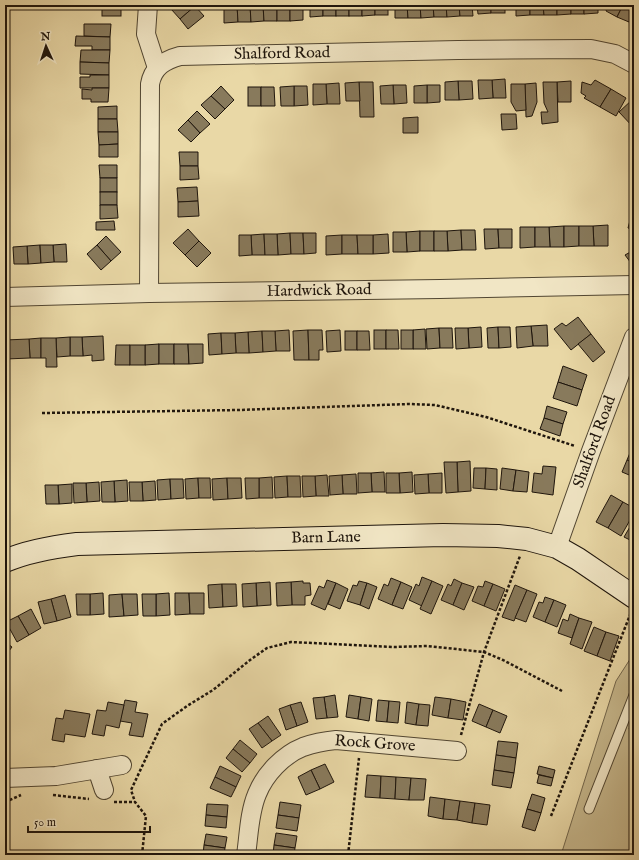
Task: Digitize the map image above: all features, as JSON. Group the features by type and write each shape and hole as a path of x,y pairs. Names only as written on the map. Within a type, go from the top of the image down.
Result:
{"street":[{"path":"148,5 146,34 157,68 152,76 150,84 149,294"},
{"name":"Shalford Road","path":"157,68 169,59 180,56 466,50 591,49 615,54 634,64"},
{"name":"Hardwick Road","path":"5,298 634,285"},
{"name":"Shalford Road","path":"557,547 634,336"},
{"name":"Barn Lane","path":"5,561 24,553 77,544 443,535 498,536 527,539 557,547 578,559 633,605"},
{"name":"Rock Grove","path":"246,855 256,795 277,764 303,747 317,742 336,740 457,751"},
{"path":"5,778 56,776 122,766"},
{"path":"97,769 102,797"}],"lane":[{"path":"589,809 634,695"}],"path":[{"path":"42,413 238,410 409,404 435,405 486,417 591,451"},
{"path":"457,751 484,652 527,539"},
{"path":"551,816 633,605"},
{"path":"142,855 146,816 135,802 131,790 162,724 186,706 213,690 267,648 290,642 394,647 427,646 484,652 503,660 562,691"},
{"path":"348,855 361,742"},
{"path":"5,802 22,794"},
{"path":"51,794 102,797 135,802"}],"shaded area":[{"path":"634,653 634,715 629,729 634,734 634,855 561,855 616,681"},
{"path":"365,852 402,855 362,855"}],"building":[{"path":"102,5 121,5 121,16 102,16"},
{"path":"175,5 195,6 180,19 171,9"},
{"path":"224,5 237,5 238,22 224,23"},
{"path":"237,5 250,5 251,22 238,22"},
{"path":"250,5 263,5 264,21 251,22"},
{"path":"263,5 277,5 277,21 264,21"},
{"path":"277,5 290,5 290,21 277,21"},
{"path":"290,5 303,5 303,20 290,21"},
{"path":"310,5 323,5 323,16 310,17"},
{"path":"323,5 336,5 336,16 323,16"},
{"path":"336,5 349,5 349,16 336,16"},
{"path":"349,5 362,5 362,16 349,16"},
{"path":"362,5 375,5 375,15 362,16"},
{"path":"375,5 388,5 388,15 375,15"},
{"path":"395,5 407,5 408,18 395,18"},
{"path":"407,5 420,5 421,18 408,18"},
{"path":"420,5 433,5 434,17 421,18"},
{"path":"433,5 446,5 447,17 434,17"},
{"path":"446,5 459,5 460,16 447,17"},
{"path":"459,5 472,5 473,16 460,16"},
{"path":"477,5 491,5 491,13 478,14"},
{"path":"491,5 505,5 505,13 491,13"},
{"path":"516,5 530,5 530,15 516,16"},
{"path":"530,5 543,5 544,15 530,15"},
{"path":"543,5 557,5 557,15 544,15"},
{"path":"557,5 571,5 571,14 557,15"},
{"path":"571,5 584,5 584,14 571,14"},
{"path":"584,5 598,5 598,13 584,14"},
{"path":"608,5 623,5 617,17 606,11"},
{"path":"623,5 634,5 634,12 629,22 617,17"},
{"path":"195,6 204,16 188,29 180,19"},
{"path":"634,12 634,25 629,22"},
{"path":"84,24 111,24 110,37 84,36"},
{"path":"76,36 110,37 110,50 92,50 92,46 75,46"},
{"path":"81,50 110,50 109,63 80,62"},
{"path":"80,62 109,63 109,75 80,74"},
{"path":"90,75 109,75 109,88 80,88 80,77 90,77"},
{"path":"505,79 506,98 493,98 492,80"},
{"path":"478,80 492,80 493,98 479,99"},
{"path":"595,80 611,89 600,107 584,98 586,96 581,93 582,82 591,85"},
{"path":"458,81 472,81 473,99 459,100"},
{"path":"458,81 459,100 445,100 445,82"},
{"path":"571,81 571,102 558,102 557,82"},
{"path":"359,82 373,82 374,117 360,117"},
{"path":"359,82 360,101 346,101 345,83"},
{"path":"543,82 557,82 558,122 542,124 541,112 548,112 544,103"},
{"path":"339,83 340,104 327,104 326,84"},
{"path":"536,83 537,102 532,116 526,117 525,84"},
{"path":"313,84 326,84 327,104 313,105"},
{"path":"511,84 525,84 526,110 516,111 511,102"},
{"path":"393,85 406,85 407,103 394,104"},
{"path":"393,85 394,104 381,104 380,86"},
{"path":"427,85 440,85 440,102 427,103"},
{"path":"427,85 427,103 414,103 414,86"},
{"path":"221,86 234,100 225,109 211,96"},
{"path":"294,86 307,86 308,105 294,106"},
{"path":"294,86 294,106 281,106 280,87"},
{"path":"248,87 261,87 261,106 248,106"},
{"path":"261,87 274,87 275,106 261,106"},
{"path":"92,88 109,88 108,102 91,102 91,99 82,99 82,89 92,90"},
{"path":"611,89 626,98 616,116 600,107"},
{"path":"211,96 225,109 215,119 201,105"},
{"path":"633,99 634,101 634,128 619,112"},
{"path":"117,106 117,119 98,119 98,107"},
{"path":"197,111 210,124 200,133 188,120"},
{"path":"501,114 516,114 517,129 502,130"},
{"path":"418,117 418,133 403,133 403,118"},
{"path":"98,119 117,119 118,132 98,132"},
{"path":"188,120 200,133 191,142 178,130"},
{"path":"98,132 118,132 118,144 99,145"},
{"path":"118,144 118,157 99,157 99,145"},
{"path":"179,152 198,152 198,166 180,166"},
{"path":"99,165 117,165 117,178 100,178"},
{"path":"180,166 198,166 199,179 180,180"},
{"path":"100,178 117,178 117,192 100,192"},
{"path":"197,187 198,201 178,202 177,188"},
{"path":"100,192 117,192 117,205 100,205"},
{"path":"198,201 199,216 178,217 178,202"},
{"path":"100,205 117,205 118,218 100,219"},
{"path":"634,209 634,230 628,228"},
{"path":"114,221 115,230 96,230 96,222"},
{"path":"608,225 608,246 594,246 593,226"},
{"path":"564,226 564,247 550,247 549,227"},
{"path":"564,226 579,226 579,246 564,247"},
{"path":"579,226 593,226 594,246 579,246"},
{"path":"520,227 535,227 535,247 520,248"},
{"path":"535,227 549,227 550,247 535,247"},
{"path":"188,229 199,241 185,255 173,243"},
{"path":"484,229 498,229 499,248 485,249"},
{"path":"498,229 512,229 512,248 499,248"},
{"path":"461,230 462,250 448,251 447,231"},
{"path":"461,230 475,230 476,250 462,250"},
{"path":"420,231 420,251 407,252 406,232"},
{"path":"420,231 434,231 434,251 420,251"},
{"path":"434,231 447,231 448,251 434,251"},
{"path":"393,232 406,232 407,252 393,252"},
{"path":"290,233 291,254 278,255 277,234"},
{"path":"290,233 303,233 304,254 291,254"},
{"path":"303,233 316,233 316,253 304,254"},
{"path":"264,234 265,255 252,255 251,235"},
{"path":"264,234 277,234 278,255 265,255"},
{"path":"388,234 389,253 373,254 373,235"},
{"path":"239,235 251,235 252,255 239,256"},
{"path":"342,235 342,254 326,255 326,236"},
{"path":"342,235 357,235 358,254 342,254"},
{"path":"357,235 373,235 373,254 358,254"},
{"path":"106,236 121,252 111,261 97,245"},
{"path":"199,241 211,253 197,267 185,255"},
{"path":"66,244 67,262 54,262 53,245"},
{"path":"40,245 41,263 28,264 27,246"},
{"path":"40,245 53,245 54,262 41,263"},
{"path":"97,245 111,261 101,270 87,254"},
{"path":"27,246 28,264 14,264 13,247"},
{"path":"634,250 634,261 631,263 625,255"},
{"path":"578,317 591,334 571,350 554,329 562,323 566,326"},
{"path":"547,325 548,346 533,346 531,326"},
{"path":"531,326 533,346 517,348 516,327"},
{"path":"481,327 482,347 469,348 468,328"},
{"path":"498,327 499,348 488,348 487,328"},
{"path":"498,327 510,327 511,347 499,348"},
{"path":"439,328 440,348 427,349 426,329"},
{"path":"439,328 452,328 453,348 440,348"},
{"path":"455,328 468,328 469,348 456,349"},
{"path":"425,329 426,349 413,349 413,330"},
{"path":"289,330 290,351 276,351 275,331"},
{"path":"308,330 309,360 294,360 293,331"},
{"path":"308,330 322,330 323,350 319,350 319,360 309,360"},
{"path":"340,330 341,351 327,352 326,331"},
{"path":"374,330 386,330 386,349 374,349"},
{"path":"386,330 398,330 399,349 386,349"},
{"path":"401,330 413,330 413,349 401,349"},
{"path":"262,331 263,352 249,353 248,332"},
{"path":"262,331 275,331 276,351 263,352"},
{"path":"345,331 357,331 357,350 345,350"},
{"path":"357,331 369,331 370,350 357,350"},
{"path":"248,332 249,353 236,353 235,333"},
{"path":"221,333 222,354 209,355 208,334"},
{"path":"221,333 235,333 236,353 222,354"},
{"path":"591,334 605,352 593,362 578,344"},
{"path":"103,336 104,360 92,361 92,355 83,356 82,337"},
{"path":"70,337 82,337 83,356 70,356"},
{"path":"70,337 70,356 57,357 56,338"},
{"path":"41,338 41,358 30,358 29,339"},
{"path":"41,338 56,338 57,367 46,367 46,358 41,358"},
{"path":"29,339 30,358 6,359 5,340"},
{"path":"159,344 159,364 145,365 145,345"},
{"path":"159,344 174,344 174,364 159,364"},
{"path":"174,344 188,344 189,364 174,364"},
{"path":"188,344 203,344 203,363 189,364"},
{"path":"116,345 130,345 130,365 115,365"},
{"path":"130,345 145,345 145,365 130,365"},
{"path":"563,366 587,375 582,390 558,382"},
{"path":"558,382 582,390 577,406 553,398"},
{"path":"547,406 567,412 563,424 544,418"},
{"path":"544,418 563,424 560,436 540,429"},
{"path":"632,448 634,449 634,463 627,460"},
{"path":"627,460 634,463 634,477 622,472"},
{"path":"470,461 471,491 458,492 457,462"},
{"path":"444,462 457,462 458,492 446,493"},
{"path":"543,466 556,467 553,495 532,492 534,473 542,474"},
{"path":"474,468 486,468 485,489 473,488"},
{"path":"486,468 497,469 497,490 485,489"},
{"path":"502,468 516,470 513,491 500,489"},
{"path":"516,470 529,472 527,492 513,491"},
{"path":"384,472 385,492 372,492 371,473"},
{"path":"412,472 413,492 400,493 399,473"},
{"path":"358,473 371,473 372,492 358,493"},
{"path":"386,473 399,473 400,493 386,493"},
{"path":"442,473 442,493 429,493 428,474"},
{"path":"356,474 357,494 343,494 342,475"},
{"path":"428,474 429,493 415,494 414,475"},
{"path":"327,475 329,496 316,496 315,476"},
{"path":"342,475 343,494 330,495 329,476"},
{"path":"287,476 288,497 275,498 274,477"},
{"path":"287,476 300,476 301,497 288,497"},
{"path":"302,476 315,476 316,496 303,497"},
{"path":"272,477 273,498 259,498 259,478"},
{"path":"198,478 199,498 186,499 185,479"},
{"path":"198,478 210,478 211,498 199,498"},
{"path":"227,478 228,499 213,500 212,479"},
{"path":"227,478 241,478 242,498 228,499"},
{"path":"245,478 259,478 259,498 246,499"},
{"path":"170,479 171,499 158,500 157,480"},
{"path":"170,479 183,479 184,498 171,499"},
{"path":"127,480 128,501 115,502 114,481"},
{"path":"114,481 115,502 102,502 101,482"},
{"path":"155,481 156,500 143,501 142,482"},
{"path":"99,482 100,501 87,502 86,483"},
{"path":"129,482 142,482 143,501 130,501"},
{"path":"73,483 86,483 87,502 74,503"},
{"path":"72,484 72,503 59,504 58,485"},
{"path":"45,485 58,485 59,504 46,504"},
{"path":"611,495 623,502 608,528 596,522"},
{"path":"623,502 634,508 634,513 621,536 608,528"},
{"path":"634,520 634,542 624,537"},
{"path":"422,577 432,581 422,606 409,600 416,584 419,586"},
{"path":"391,578 401,582 392,605 378,599 384,584 388,586"},
{"path":"454,579 462,583 453,605 441,600 448,584 451,586"},
{"path":"327,580 336,583 325,610 311,604 319,586 324,588"},
{"path":"303,581 303,583 310,583 311,595 305,596 305,605 292,605 291,582"},
{"path":"359,581 367,583 360,605 347,601 353,585 357,586"},
{"path":"432,581 443,586 431,614 420,609"},
{"path":"485,581 493,584 484,606 472,601 478,586 483,587"},
{"path":"270,582 271,605 257,606 256,583"},
{"path":"291,582 292,605 277,606 276,583"},
{"path":"401,582 412,587 403,609 392,605"},
{"path":"256,583 257,606 243,607 242,584"},
{"path":"336,583 348,589 340,609 328,604"},
{"path":"367,583 377,587 369,609 360,605"},
{"path":"462,583 474,587 464,610 453,605"},
{"path":"222,584 223,607 209,608 208,585"},
{"path":"222,584 236,584 237,606 223,607"},
{"path":"493,584 505,589 496,611 484,606"},
{"path":"515,585 527,590 514,621 502,617"},
{"path":"527,590 537,594 526,622 515,618"},
{"path":"103,593 104,614 90,615 90,594"},
{"path":"169,593 170,615 156,616 156,594"},
{"path":"175,593 189,593 190,614 175,615"},
{"path":"189,593 204,593 204,614 190,614"},
{"path":"76,594 90,594 90,615 77,615"},
{"path":"122,594 124,616 109,617 109,595"},
{"path":"122,594 137,594 138,615 124,616"},
{"path":"142,594 156,594 156,616 143,616"},
{"path":"65,595 71,617 57,621 51,599"},
{"path":"545,597 554,600 545,622 533,617 539,602 543,603"},
{"path":"51,599 57,621 44,624 38,602"},
{"path":"554,600 566,605 557,627 545,622"},
{"path":"31,609 41,628 29,635 18,616"},
{"path":"570,614 579,618 572,638 558,633 563,619 568,621"},
{"path":"18,616 29,635 17,642 6,622"},
{"path":"579,618 592,622 582,649 570,644"},
{"path":"594,627 606,632 597,656 584,651"},
{"path":"606,632 619,636 610,661 597,656"},
{"path":"5,642 12,647 5,656"},
{"path":"335,695 338,717 327,718 324,697"},
{"path":"349,695 361,697 358,719 346,717"},
{"path":"324,697 327,718 316,719 313,698"},
{"path":"361,697 372,699 369,721 358,719"},
{"path":"435,697 451,699 448,718 432,715"},
{"path":"451,699 466,702 463,720 448,718"},
{"path":"125,700 137,702 135,712 148,714 143,737 129,735 132,723 120,721"},
{"path":"378,700 389,701 387,722 376,721"},
{"path":"389,701 400,702 398,723 387,722"},
{"path":"108,702 124,705 119,728 106,725 104,736 92,734 97,710 106,711"},
{"path":"301,702 308,722 297,726 290,705"},
{"path":"407,702 419,704 416,725 405,723"},
{"path":"419,704 430,705 428,726 416,725"},
{"path":"479,704 493,710 486,727 472,721"},
{"path":"290,705 297,726 286,730 279,709"},
{"path":"65,710 90,714 85,737 65,734 64,742 52,740 56,718 63,719"},
{"path":"493,710 507,716 500,733 486,727"},
{"path":"268,716 281,735 272,741 258,723"},
{"path":"258,723 272,741 262,748 249,729"},
{"path":"240,740 257,754 250,763 233,749"},
{"path":"498,741 518,743 516,758 496,755"},
{"path":"233,749 250,763 242,772 226,758"},
{"path":"496,755 516,758 514,773 494,770"},
{"path":"325,764 334,782 320,789 311,770"},
{"path":"220,766 241,776 236,787 215,777"},
{"path":"539,766 555,770 553,778 537,774"},
{"path":"311,770 320,789 306,795 298,777"},
{"path":"494,770 514,773 511,788 492,785"},
{"path":"367,775 381,776 380,798 365,797"},
{"path":"539,775 553,778 551,786 537,783"},
{"path":"381,776 396,777 395,799 380,798"},
{"path":"215,777 236,787 231,797 210,788"},
{"path":"396,777 411,778 409,800 395,799"},
{"path":"411,778 426,779 424,800 409,800"},
{"path":"532,794 545,798 541,813 527,809"},
{"path":"430,797 445,799 443,819 428,816"},
{"path":"445,799 460,801 457,820 443,819"},
{"path":"460,801 475,803 472,823 457,820"},
{"path":"280,802 301,805 299,818 278,815"},
{"path":"475,803 490,805 487,825 472,823"},
{"path":"207,804 228,805 227,817 206,815"},
{"path":"527,809 541,813 535,831 522,827"},
{"path":"206,815 227,817 226,828 205,826"},
{"path":"278,815 299,818 297,831 276,828"},
{"path":"276,833 297,836 295,848 274,845"},
{"path":"206,834 227,837 225,848 204,845"},
{"path":"204,845 225,848 224,855 203,855"},
{"path":"274,845 295,848 294,855 273,855"},
{"path":"79,851 90,851 90,855 80,855"},
{"path":"90,851 101,851 101,855 90,855"},
{"path":"115,852 126,853 126,855 114,855"}]}
